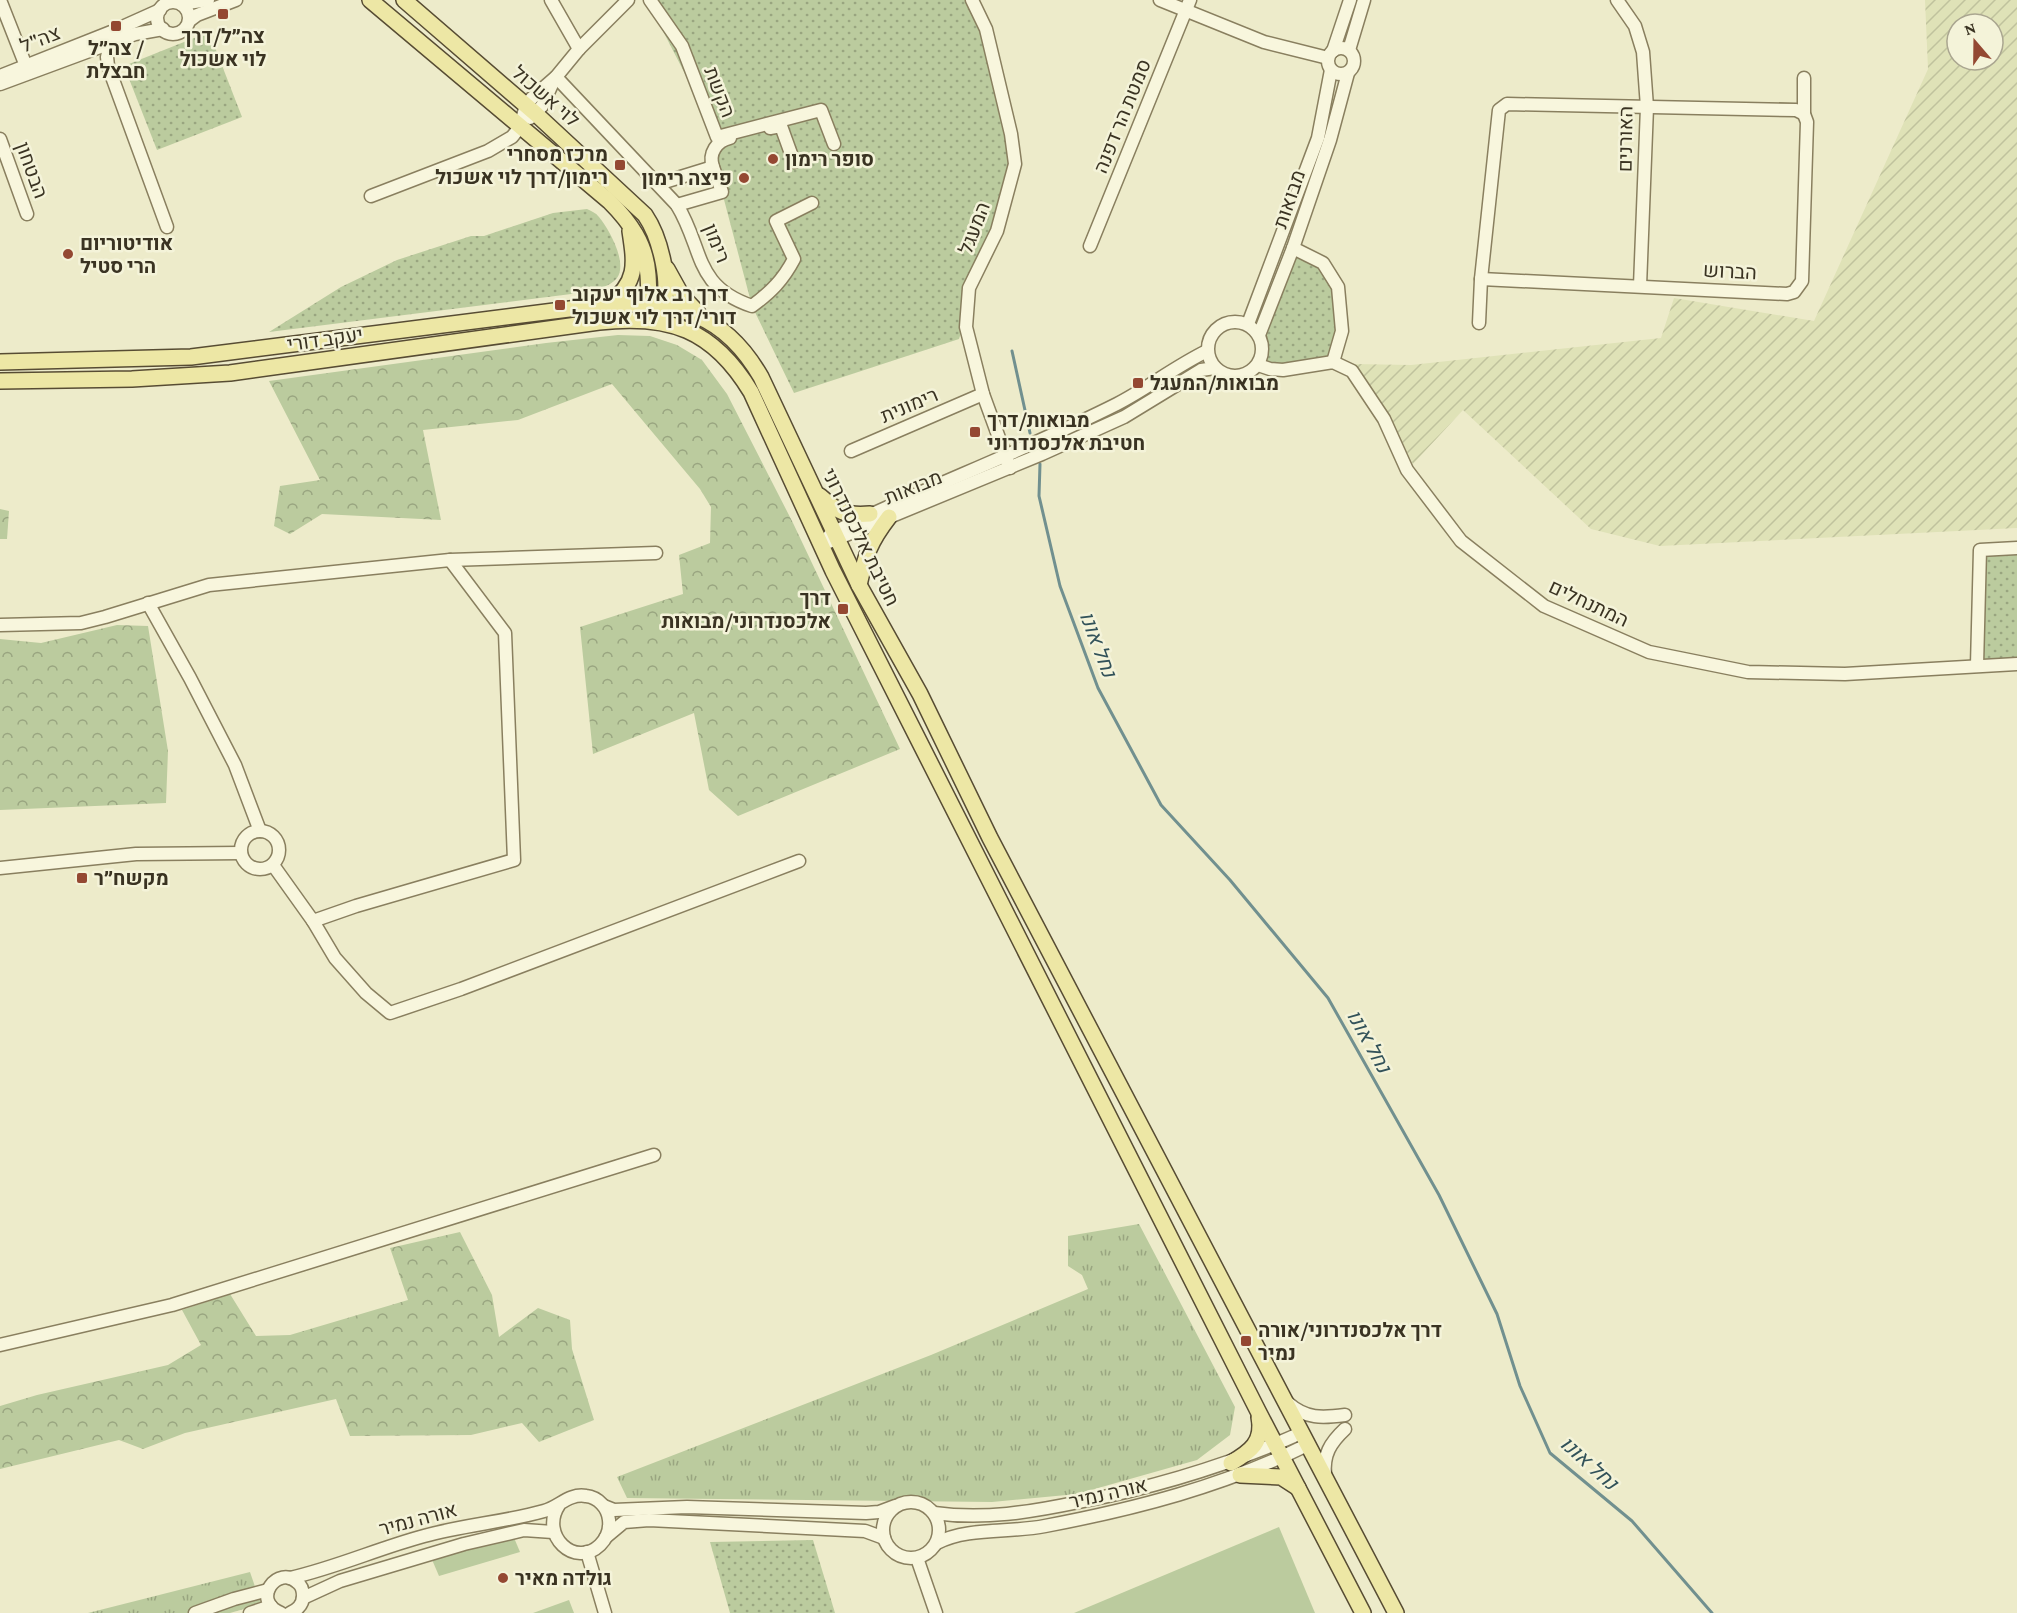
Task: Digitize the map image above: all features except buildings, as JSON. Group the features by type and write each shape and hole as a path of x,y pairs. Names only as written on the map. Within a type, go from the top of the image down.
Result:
{"main road":[{"name":"לוי אשכול","path":"370,0 609,201 628,222 637,235 645,254 649,280 649,304 655,321"},
{"name":"לוי אשכול","path":"404,0 531,109 645,215 656,235 663,261 664,305"},
{"path":"609,304 624,291 632,275 633,252 628,222"},
{"path":"663,261 682,296 709,322"},
{"name":"יעקב דורי","path":"0,362 191,357 609,304 649,304"},
{"name":"חטיבת אלכסנדרוני","path":"649,304 682,309 709,322 724,332 752,361 859,585 920,694 990,838 1396,1613"},
{"path":"655,321 664,305"},
{"name":"יעקב דורי","path":"0,381 132,379 221,374 599,322 636,319 655,321"},
{"name":"חטיבת אלכסנדרוני","path":"655,321 695,334 723,354 741,375 751,392 820,544 971,846 1363,1613"},
{"path":"815,492 843,513 852,516 870,514"},
{"path":"859,585 868,548 889,517"},
{"path":"1235,1469 1259,1439 1258,1411"},
{"path":"1235,1469 1281,1476 1300,1490"}],"street":[{"path":"0,0 26,66"},
{"path":"178,2 188,11 189,21 186,28 180,32 169,33 163,29 158,18 162,6 170,3 178,2 208,0"},
{"path":"189,21 197,15 236,0"},
{"path":"551,0 579,49"},
{"path":"371,196 497,147 512,137 531,109 546,99 556,77 579,49 628,0"},
{"name":"הקשת","path":"650,0 682,46 717,136 821,110 834,144"},
{"name":"המעגל","path":"972,0 986,29 1011,134 1015,164 997,231 969,288 966,327 983,394 1010,468"},
{"path":"1160,0 1188,6 1264,42 1331,60 1339,74 1348,73 1355,62 1349,50 1341,48 1331,60"},
{"name":"מבואות","path":"1248,324 1318,138 1331,60 1350,0"},
{"path":"1349,50 1364,0"},
{"name":"האורנים","path":"1618,0 1635,26 1643,52 1647,107 1640,286"},
{"name":"צה\"ל","path":"0,76 111,32 162,6"},
{"name":"סמטת הר דפנה","path":"1090,246 1188,6"},
{"name":"צה\"ל","path":"0,84 145,31 163,29"},
{"path":"110,44 107,57 108,66 167,227"},
{"path":"88,52 96,54 108,66"},
{"name":"מבואות","path":"1259,335 1293,248 1330,140 1348,73"},
{"name":"רימון","path":"556,77 677,205 689,227 703,269 721,291 752,306 770,293 780,283 794,259 776,221 812,203"},
{"name":"הברוש","path":"1481,279 1787,294 1794,292 1802,281 1807,122 1804,114 1804,78"},
{"path":"1479,322 1481,279 1499,110 1507,104 1796,110 1804,114"},
{"path":"677,205 722,192 711,161 713,152 723,139 781,126 794,162"},
{"name":"הבטחון","path":"0,139 27,214"},
{"path":"658,184 713,167"},
{"path":"1258,364 1270,369 1283,370 1333,362 1342,331 1338,287 1323,263 1293,248"},
{"path":"1231,321 1248,324 1259,335 1263,352 1258,364 1245,374 1229,376 1215,368 1210,360 1207,351 1211,335 1216,328 1231,321"},
{"name":"מבואות","path":"820,544 870,514 1119,403 1207,351"},
{"name":"המתנחלים","path":"1333,362 1352,371 1361,382 1384,418 1407,470 1461,541 1544,606 1649,652 1748,672 1845,674 2017,664"},
{"name":"מבואות","path":"836,535 889,517 1010,468 1124,417 1201,370 1215,368"},
{"name":"רימונית","path":"850,451 983,394"},
{"path":"1977,665 1980,550 2017,548"},
{"path":"0,625 81,623 209,585 450,560 656,553"},
{"path":"313,921 356,906 514,860 505,633 450,560"},
{"path":"148,603 235,765 260,831"},
{"path":"260,831 272,835 279,846 278,859 273,865 263,869 251,867 243,859 241,853 243,841 260,831"},
{"path":"0,868 136,854 241,853"},
{"path":"273,865 313,921 335,958 366,993 390,1014 799,861"},
{"path":"0,1345 172,1305 654,1155"},
{"path":"1282,1398 1296,1410 1313,1418 1345,1415"},
{"path":"1325,1479 1325,1458 1329,1447 1345,1429"},
{"name":"אורה נמיר","path":"937,1543 949,1536 1032,1529 1112,1514 1170,1498 1304,1439"},
{"name":"אורה נמיר","path":"934,1513 983,1516 1035,1511 1235,1469"},
{"path":"884,1538 865,1531 649,1520 624,1522 601,1544 587,1552 580,1552 567,1548 557,1539 553,1532 553,1518 559,1505 571,1497 585,1496 592,1497 614,1510 687,1507 866,1513 879,1512 901,1503 916,1502 923,1504 934,1513 940,1527 937,1543 932,1550 917,1558 904,1557 897,1555 887,1545 883,1524 895,1506"},
{"name":"אורה נמיר","path":"195,1613 268,1590 279,1578 311,1573 425,1535 544,1511 559,1505"},
{"path":"604,1506 609,1521 606,1537"},
{"name":"אורה נמיר","path":"290,1613 340,1581 464,1544 524,1530 553,1532"},
{"path":"587,1552 605,1613"},
{"path":"917,1558 936,1613"},
{"path":"290,1578 302,1587 303,1605"},
{"path":"268,1590 268,1601 278,1611"},
{"path":"250,1613 278,1611"}],"green space":[{"path":"647,0 966,0 986,29 1015,164 959,339 794,393 752,306 722,192 713,167 717,136"},
{"path":"1925,0 2017,0 2017,528 1660,546 1591,529 1463,410 1413,464 1385,408 1354,364 1411,365 1661,338 1674,298 1814,321 1928,69"},
{"path":"209,32 242,117 157,150 124,66"},
{"path":"587,209 603,222 619,255 620,272 611,284 587,292 269,332 341,287 397,260 471,236 484,236 553,213"},
{"path":"1293,248 1323,263 1338,287 1342,331 1333,362 1283,370 1258,365 1263,352 1259,335"},
{"path":"618,335 650,336 677,345 702,360 727,394 793,523 900,749 738,816 709,790 694,713 593,754 580,627 683,594 679,555 710,543 711,507 700,489 612,384 518,420 423,430 441,520 322,514 290,534 274,526 280,486 320,480 269,381"},
{"path":"0,509 9,511 7,539 0,539"},
{"path":"2017,549 2017,664 1977,665 1980,550"},
{"path":"117,625 148,626 168,751 166,803 0,810 0,639 41,643"},
{"path":"1139,1224 1235,1407 1230,1435 1197,1460 1077,1494 992,1502 627,1498 617,1477 931,1355 1088,1289 1082,1275 1068,1266 1068,1236"},
{"path":"460,1232 492,1295 499,1337 538,1308 570,1320 572,1349 594,1420 539,1442 522,1423 471,1435 350,1436 336,1399 185,1433 143,1449 119,1440 0,1469 0,1406 37,1395 168,1365 201,1345 182,1310 230,1294 256,1336 290,1335 408,1300 390,1248"},
{"path":"1279,1527 1315,1613 1074,1613"},
{"path":"512,1533 520,1552 439,1576 430,1555"},
{"path":"813,1540 835,1613 730,1613 710,1542"},
{"path":"250,1572 261,1604 230,1613 88,1613"},
{"path":"569,1600 574,1613 533,1613"}],"waterway":[{"name":"נחל אונו","path":"1012,351 1030,433"},
{"name":"נחל אונו","path":"1040,464 1039,496 1060,586 1098,688 1161,805 1230,880 1328,998 1439,1195 1497,1314 1520,1386 1550,1453 1632,1521 1712,1613"}],"place":[{"name":"צה״ל/דרך לוי אשכול","path":"223,14"},
{"name":"צה״ל / חבצלת","path":"116,26"},
{"name":"סופר רימון","path":"773,159"},
{"name":"מרכז מסחרי רימון/דרך לוי אשכול","path":"620,165"},
{"name":"פיצה רימון","path":"744,178"},
{"name":"אודיטוריום הרי סטיל","path":"68,254"},
{"name":"דרך רב אלוף יעקוב דורי/דרך לוי אשכול","path":"560,305"},
{"name":"מבואות/המעגל","path":"1138,383"},
{"name":"מבואות/דרך חטיבת אלכסנדרוני","path":"975,432"},
{"name":"דרך אלכסנדרוני/מבואות","path":"843,609"},
{"name":"מקשח״ר","path":"82,878"},
{"name":"דרך אלכסנדרוני/אורה נמיר","path":"1246,1341"},
{"name":"גולדה מאיר","path":"503,1578"}]}
